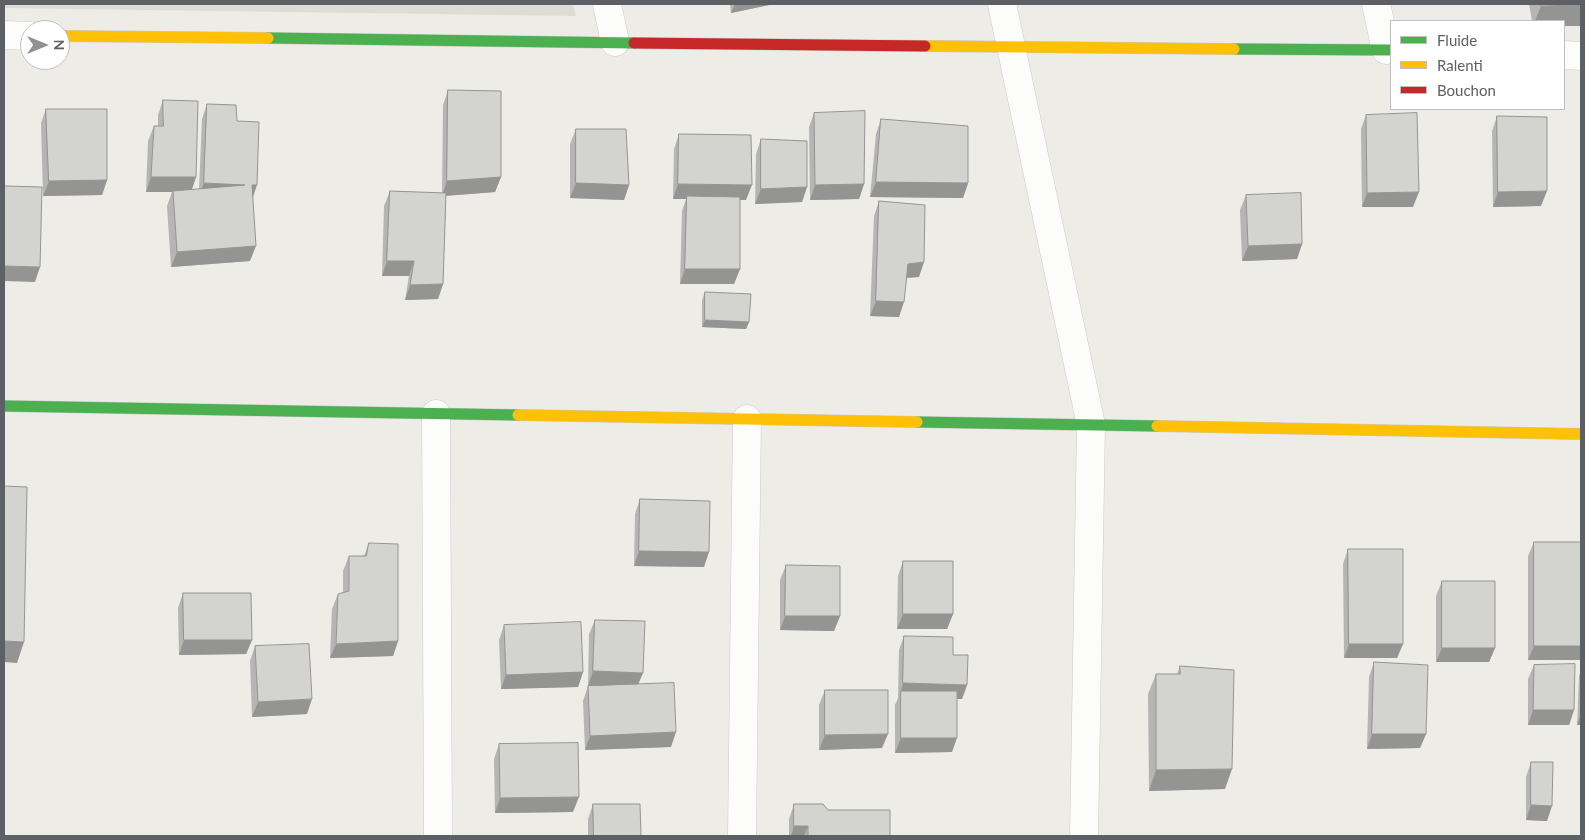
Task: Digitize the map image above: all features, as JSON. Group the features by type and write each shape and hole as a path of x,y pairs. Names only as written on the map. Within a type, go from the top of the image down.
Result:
{"street":[{"path":"607,4 615,42"},
{"path":"1002,4 1091,425 1084,836"},
{"path":"70,36 1388,50 1376,4"},
{"path":"4,35 20,36"},
{"path":"1565,56 1581,56"},
{"path":"4,406 1581,434"},
{"path":"436,414 438,836"},
{"path":"742,836 747,419"}],"shaded area":[{"path":"4,4 573,4 576,16 4,8"}],"building":[{"path":"1540,4 1581,4 1581,5 1541,6"},
{"path":"448,90 501,91 501,177 447,181"},
{"path":"163,100 198,101 196,177 151,177 154,126 163,126"},
{"path":"207,104 236,105 237,121 259,122 257,185 252,185 256,246 177,252 173,191 245,185 204,183"},
{"path":"46,109 107,109 107,180 49,181"},
{"path":"865,111 864,184 815,185 814,113"},
{"path":"1417,113 1419,192 1367,193 1366,115"},
{"path":"1497,116 1547,117 1547,191 1498,192"},
{"path":"881,119 968,126 968,183 876,182"},
{"path":"576,129 626,129 629,185 576,183"},
{"path":"679,134 751,135 752,185 678,184"},
{"path":"761,139 807,141 807,187 761,189"},
{"path":"4,186 42,187 40,267 4,266"},
{"path":"390,191 446,193 443,284 410,285 414,261 387,261"},
{"path":"1301,193 1302,244 1248,246 1246,195"},
{"path":"687,196 740,197 740,269 685,269"},
{"path":"879,201 925,205 924,262 908,264 904,302 876,301"},
{"path":"705,292 751,294 749,322 705,320"},
{"path":"4,486 27,487 24,642 4,641"},
{"path":"640,499 710,501 709,552 639,551"},
{"path":"1534,542 1581,542 1581,646 1534,646"},
{"path":"369,543 398,544 398,641 336,644 338,594 349,591 349,556 366,556"},
{"path":"1348,549 1403,549 1403,644 1349,644"},
{"path":"903,561 953,561 953,614 903,614"},
{"path":"786,565 840,566 840,616 785,616"},
{"path":"1442,581 1495,581 1495,648 1442,648"},
{"path":"183,593 251,593 252,640 184,640"},
{"path":"595,620 645,621 643,673 593,671"},
{"path":"581,622 583,672 506,675 504,625"},
{"path":"904,636 953,637 953,655 968,655 967,685 903,683"},
{"path":"309,644 312,699 258,702 255,646"},
{"path":"1374,662 1428,665 1426,734 1372,734"},
{"path":"1575,664 1574,710 1533,710 1534,665"},
{"path":"1180,666 1234,670 1232,769 1156,770 1156,674 1180,674"},
{"path":"674,683 676,732 590,736 588,686"},
{"path":"825,690 888,690 888,734 825,735"},
{"path":"901,691 957,691 957,738 901,738"},
{"path":"578,743 579,797 500,798 499,744"},
{"path":"1531,762 1553,762 1552,806 1531,805"},
{"path":"593,804 640,804 641,836 594,836"},
{"path":"794,804 823,804 828,810 890,810 890,836 808,836 808,826 794,826"}],"traffic: fast":[{"path":"268,38 634,43"},
{"path":"1234,49 1390,50"},
{"path":"4,406 518,415"},
{"path":"917,422 1157,426"}],"traffic: slow":[{"path":"70,36 268,38"},
{"path":"925,46 1234,49"},
{"path":"518,415 917,422"},
{"path":"1157,426 1581,434"}],"traffic: jam":[{"path":"634,43 925,46"}]}
